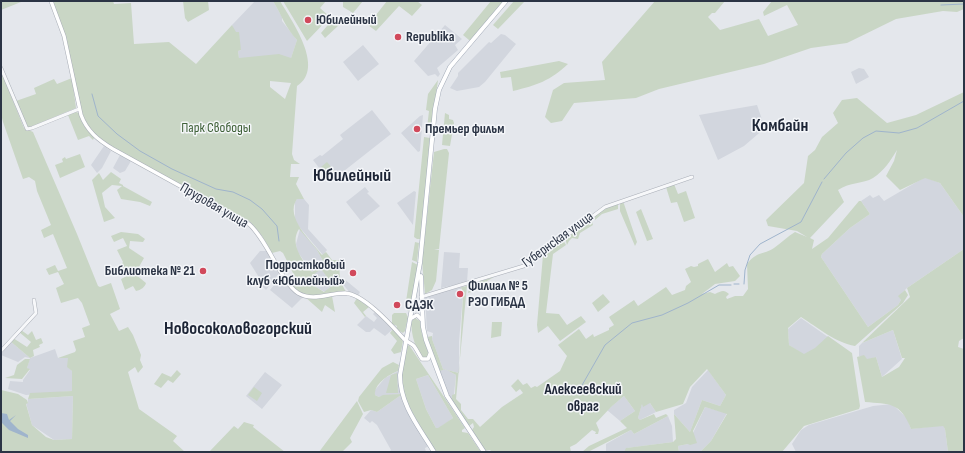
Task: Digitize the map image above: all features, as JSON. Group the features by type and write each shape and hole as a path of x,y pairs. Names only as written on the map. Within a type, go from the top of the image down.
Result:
{"main road":[{"name":"Прудовая улица","path":"51,1 64,36 80,109 86,126 100,142 249,224 261,237 289,284 296,292 311,298 344,293 355,296 364,301 406,341 414,346 424,360 430,358 430,352"},
{"path":"434,452 412,418 401,393 400,375 420,263 435,109 439,90 450,67 506,1"},
{"path":"420,263 422,320 424,333 430,352 447,396 484,452"},
{"path":"410,319 417,315 422,320"},
{"path":"400,334 404,334 408,331"}],"street":[{"path":"1,68 28,129 80,109"},
{"name":"Губернская улица","path":"421,297 527,265 605,207 692,177"},
{"path":"1,351 37,311 34,300"}],"shaded area":[{"path":"255,1 273,1 282,17 282,21 297,40 291,58 239,58 238,51 241,50 232,25"},
{"path":"445,25 462,39 455,45 458,50 437,68 440,74 438,77 435,74 428,76 414,61"},
{"path":"501,34 505,35 516,44 485,82 479,87 457,91 450,88 458,76 458,73 489,42 491,43"},
{"path":"363,45 379,64 358,81 343,62"},
{"path":"859,68 864,69 869,77 856,84 851,72"},
{"path":"757,105 765,128 744,146 718,160 699,115"},
{"path":"372,110 391,134 330,182 313,160 320,155 322,156 343,139 340,135"},
{"path":"423,115 420,151 418,152 401,133"},
{"path":"104,146 111,151 102,168 97,173 91,165"},
{"path":"120,155 131,161 125,171 120,173 113,168"},
{"path":"925,177 940,183 964,217 964,249 907,288 899,296 901,300 898,305 868,327 821,257 822,254 850,228 870,214 861,201 870,195 873,198 879,195 884,201"},
{"path":"365,187 369,192 367,193 380,206 361,221 346,202"},
{"path":"414,191 416,192 413,225 397,203"},
{"path":"297,199 304,199 309,205 308,229 327,250 323,255 295,222 295,202"},
{"path":"300,229 317,250 324,263 312,272 297,251 296,244"},
{"path":"260,251 267,251 270,254 280,272 266,290 258,282 260,279 250,263"},
{"path":"444,252 460,253 459,268 468,268 467,282 441,288"},
{"path":"321,268 333,285 325,292 316,287 309,278"},
{"path":"282,275 296,293 303,297 292,308 270,290"},
{"path":"343,278 360,292 358,296 350,293 342,283 341,279"},
{"path":"461,287 463,294 459,342 459,373 443,369 432,339 433,333 427,331 425,296"},
{"path":"375,312 393,329 385,336 374,328 370,332 366,332 357,325 366,316 374,322 377,318 373,314"},
{"path":"801,318 828,337 815,349 804,355 789,345 788,329"},
{"path":"893,330 902,359 882,377 876,357 867,360 864,356 859,356 859,346 862,343"},
{"path":"10,341 30,358 25,357 18,362 1,355"},
{"path":"55,349 58,358 68,358 68,366 72,371 72,391 26,395 8,389 10,381 23,382 30,370 27,368 30,358"},
{"path":"445,369 456,375 452,401 439,371"},
{"path":"708,370 726,395 720,406 702,400 690,432 674,414 674,410 686,403 692,387"},
{"path":"398,371 400,394 379,397 375,395 375,390 385,378"},
{"path":"265,372 282,385 262,409 246,396"},
{"path":"428,375 453,418 438,429 436,428 426,409 416,379"},
{"path":"401,395 407,410 429,446 425,448 426,452 389,452 391,450 377,425 372,421 370,423 364,418 371,410 377,412"},
{"path":"73,396 72,439 54,440 32,425 26,403 28,403 28,399"},
{"path":"624,396 635,411 620,421 607,410"},
{"path":"642,403 650,403 656,412 640,420 638,418"},
{"path":"892,404 907,418 911,429 943,425 945,429 948,452 796,452 792,444 801,430 809,425 873,406"},
{"path":"705,407 727,413 711,441 700,452 679,452 678,446 688,444"},
{"path":"668,416 672,426 673,442 627,448 624,452 606,452 606,444 631,430 634,434"}],"green space":[{"path":"1,1 20,1 21,2 1,10"},
{"name":"Парк Свободы","path":"52,1 113,1 114,4 131,3 134,44 169,42 196,64 232,25 236,32 239,32 241,50 238,51 239,58 279,54 291,58 297,40 273,1 280,1 304,44 308,68 305,78 297,86 292,154 294,160 300,164 291,164 290,177 299,177 296,184 304,199 297,199 294,206 294,214 301,229 322,255 326,252 332,260 339,260 340,281 346,292 311,296 298,291 292,287 294,275 283,253 280,251 272,253 262,236 250,222 101,141 87,124 83,114 77,95 71,63","holes":["270,81 291,83 285,99 270,87","299,229 317,250 324,263 312,272 298,252 296,246 296,235","321,269 333,285 324,292 316,287 309,278"]},
{"path":"183,1 208,1 209,10 188,22 185,18"},
{"path":"283,1 326,1 320,8 330,17 307,41"},
{"path":"343,1 363,1 353,13 343,7"},
{"path":"387,1 417,1 422,5 412,16 399,6 376,31 368,25"},
{"path":"491,1 504,1 471,40 469,40 463,35"},
{"path":"514,1 525,1 498,29 493,25"},
{"path":"655,1 725,1 715,13 712,13 708,17 720,30 759,19 768,36 798,25 787,5 764,16 763,12 772,1 964,1 964,9 957,12 943,11 896,19 847,43 811,48 764,64 659,89 636,98 574,103 562,121 551,123 545,117 553,90 564,83 605,80 602,62"},
{"path":"333,19 339,25 325,38 321,33"},
{"path":"559,61 568,64 555,75 543,82 529,87 513,91 511,77 501,78 500,72"},
{"path":"1,71 24,128 33,132 98,286 100,287 111,283 120,309 110,314 119,331 128,327 133,335 141,355 140,360 143,367 138,373 135,367 128,372 139,409 177,436 173,441 185,452 1,452 1,390 18,394 27,400 28,403 26,404 32,425 46,437 54,440 72,439 73,396 28,399 30,393 72,391 72,371 67,367 68,358 58,358 75,352 76,350 73,341 85,337 82,328 90,325 82,303 78,298 61,303 56,288 64,284 58,272 49,275 46,269 55,265 58,271 67,268 53,234 44,238 41,230 51,225 37,191 35,181 29,177 23,179 3,122 1,114"},
{"path":"72,78 76,108 28,128 16,101 36,94 34,88 54,79 57,84"},
{"path":"438,80 431,132 425,134 424,128 427,128 429,111 426,110 428,94"},
{"path":"964,92 964,217 940,183 925,178 900,190 886,176 894,161 897,150 884,169 873,178 843,187 838,190 844,202 810,238 814,240 812,249 828,238 859,201 861,201 870,214 850,228 822,254 821,257 868,327 898,305 901,300 898,296 905,290 908,295 903,303 855,346 841,342 801,317 788,328 789,345 804,354 815,348 828,336 852,353 860,406 859,409 804,426 782,452 700,452 711,441 727,414 705,407 693,431 697,443 678,446 679,452 624,452 626,448 673,442 676,439 674,414 690,432 702,400 720,406 726,395 707,369 690,387 683,404 656,412 650,403 643,407 642,404 638,418 640,420 654,414 656,418 666,414 668,416 634,434 631,430 588,452 582,452 589,446 627,428 620,421 635,411 624,396 596,423 599,430 598,434 595,434 596,432 592,430 576,444 570,447 571,452 485,451 472,430 474,427 473,423 469,426 452,401 452,395 455,394 456,375 447,370 459,373 456,399 461,404 461,410 468,419 473,419 480,427 502,407 523,393 520,389 516,392 511,386 518,379 523,385 527,383 531,388 535,386 537,387 560,371 567,356 558,345 579,329 586,339 593,334 594,337 609,330 609,328 614,325 609,317 634,300 638,306 666,287 672,295 685,290 686,286 691,282 685,269 691,266 698,266 698,264 708,259 715,272 727,263 729,267 733,266 740,276 735,281 715,284 702,294 710,292 715,294 724,291 729,294 726,297 727,299 735,296 743,296 748,289 747,264 754,257 774,248 795,232 807,237 797,231 768,226 766,220 804,183 808,156 815,150 822,137 838,123 833,113 842,100 857,98 887,123 916,115"},
{"path":"76,112 79,113 85,127 94,138 93,140 89,136 78,140 68,115"},
{"path":"445,113 449,115 449,119 453,120 454,123 450,146 442,145"},
{"path":"424,137 430,138 422,233 420,239 417,239 414,237"},
{"path":"447,149 449,153 439,249 434,249 439,250 436,281 432,290 425,294 422,261 434,152"},
{"path":"80,154 85,167 60,178 55,165 63,162 62,159 65,157 66,159"},
{"path":"327,162 336,173 334,178 330,177 321,167"},
{"path":"111,172 121,179 119,183 123,186 152,202 150,206 140,202 121,199 117,190 122,186 112,185 102,193 105,207 115,218 104,222 92,180 99,173 103,180"},
{"path":"674,184 678,194 686,191 695,218 684,222 677,202 671,203 666,187"},
{"path":"623,201 637,242 635,246 620,211 620,204"},
{"path":"618,203 618,209 602,214 595,220 593,217 601,210"},
{"path":"641,209 653,239 647,241 636,212"},
{"path":"591,219 593,225 580,233 578,239 572,238 567,245 565,238"},
{"path":"121,232 138,234 145,239 143,242 130,241 129,248 144,258 135,274 146,283 144,287 138,291 136,291 133,286 125,290 121,279 127,276 121,265 123,262 117,250 127,246 123,238 114,242 111,236"},
{"path":"563,240 566,245 553,254 546,313 559,314 567,325 581,316 586,322 560,341 548,326 538,333 537,325 543,255"},
{"path":"415,242 419,243 417,262 412,260"},
{"path":"964,249 964,338 959,341 958,347 964,349 964,452 948,452 945,429 943,426 911,429 903,414 893,406 881,403 865,402 857,357 864,355 867,359 876,357 882,377 899,367 905,358 902,358 893,330 862,343 910,297 907,288"},
{"path":"412,262 418,265 410,311 408,311 405,308"},
{"path":"494,277 487,281 488,287 468,293 470,284"},
{"path":"467,286 460,363 463,294 461,287"},
{"path":"603,294 610,302 598,312 592,303"},
{"path":"332,296 335,312 325,305 322,312 305,297"},
{"path":"357,298 369,307 363,312 366,316 365,317 354,303"},
{"path":"394,313 406,313 408,317 405,331 403,333 396,329 397,326 392,324 392,315"},
{"path":"415,318 420,321 422,334 429,355 424,359 416,346 413,337 411,322"},
{"path":"492,322 502,322 501,336 491,338"},
{"path":"393,329 403,341 401,352 394,354 391,350 397,341 390,333"},
{"path":"21,330 28,335 32,331 36,340 41,338 43,343 39,345 40,347 33,350 34,356 30,358 10,341 13,338 27,347 31,342 19,332"},
{"path":"432,336 444,369 440,371 427,337"},
{"path":"409,345 465,428 462,432 468,433 481,452 435,452 406,402 401,376 407,346","holes":["428,375 453,418 436,428 426,409 416,379"]},
{"path":"25,359 30,359 27,368 30,369 22,379 5,378 14,375 17,365"},
{"path":"393,362 399,365 398,371 386,377 379,384 375,391 375,395 379,397 383,395 401,395 377,412 371,410 364,412 358,401 359,397 382,368"},
{"path":"177,370 181,374 173,383 168,380 161,388 154,384 162,373 171,377"},
{"path":"397,373 398,393 386,393 391,375"},
{"path":"254,387 262,393 257,401 248,395"},
{"path":"357,401 363,414 350,438 352,442 342,452 319,452"},
{"path":"244,422 254,425 253,427 285,452 209,452 234,426 238,429"}],"water":[{"path":"1,413 7,414 9,420 16,415 10,421 18,429 28,435 28,438 9,430 1,422"}],"waterway":[{"path":"941,5 964,4"},
{"path":"92,94 98,116 117,134 140,151 172,169 216,189 233,192 250,200 262,209 277,226 279,241"},
{"path":"824,179 846,153 863,138 876,131 899,133 917,128 964,101"},
{"path":"744,284 745,270 750,255 760,244 801,222 822,182"},
{"path":"734,284 739,284"},
{"path":"581,387 605,345 632,323 662,315 688,303 719,285 731,285"}],"place":[{"name":"Юбилейный","path":"308,20"},
{"name":"Republika","path":"398,37"},
{"name":"Премьер фильм","path":"417,129"},
{"name":"Библиотека № 21","path":"203,271"},
{"name":"Подростковый клуб «Юбилейный»","path":"353,273"},
{"name":"Филиал № 5 РЭО ГИБДД","path":"460,294"},
{"name":"СДЭК","path":"397,305"}],"district":[{"name":"Комбайн","path":"780,126"},
{"name":"Юбилейный","path":"352,176"},
{"name":"Новосоколовогорский","path":"238,329"},
{"name":"Алексеевский овраг","path":"583,398"}]}
